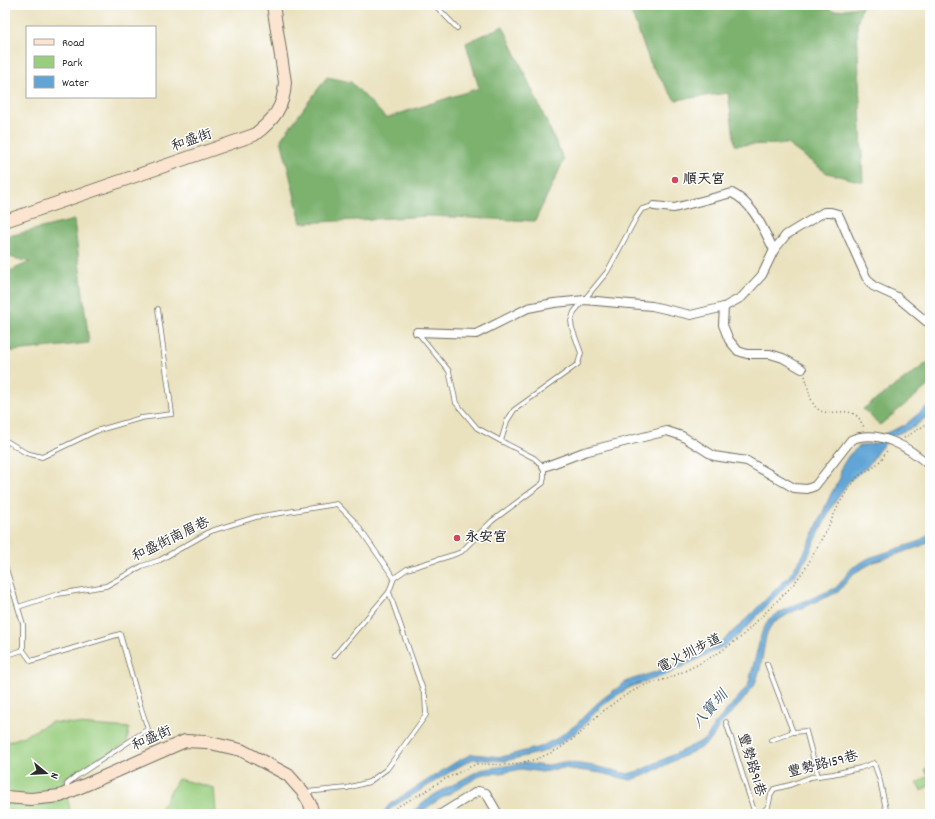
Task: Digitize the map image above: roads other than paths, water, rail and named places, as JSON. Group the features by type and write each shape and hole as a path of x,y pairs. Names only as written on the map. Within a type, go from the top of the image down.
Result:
{"main road":[{"name":"和盛街","path":"5,221 254,135 263,128 273,119 281,106 285,82 273,5"},
{"name":"和盛街","path":"5,797 31,799 60,796 185,741 206,742 241,750 288,775 303,792 310,804 313,814"}],"street":[{"path":"654,206 674,208 732,193 741,197 752,210 774,250"},
{"path":"417,332 476,334 528,308 554,303 585,300 652,306 691,315 724,307 742,297 762,275 774,250 786,235 824,212 838,214 866,277 873,286 898,297 927,322 930,322"},
{"path":"724,307 723,326 729,340 738,351 746,354 770,354 783,358 802,369"},
{"path":"544,468 584,452 667,431 682,436 714,456 747,461 794,488 807,490 815,486 820,481 851,440 859,436 892,441 918,456 930,466"},
{"path":"441,814 478,791 486,793 498,814"}],"lane":[{"path":"435,5 457,28"},
{"path":"501,441 508,421 514,410 578,364 581,353 571,321 574,312 608,272 642,209 654,206"},
{"path":"5,440 26,453 42,457 96,431 141,418 172,414 158,309"},
{"path":"334,656 389,592 394,578 407,569 461,552 492,520 543,483 544,468 534,458 477,428 456,403 449,371 417,332"},
{"name":"和盛街南眉巷","path":"18,607 58,594 106,586 142,566 160,560 211,531 256,517 337,504 355,522 394,578"},
{"path":"5,565 23,624 24,650 31,661 120,634 148,729 67,784 67,793"},
{"path":"303,792 347,788 369,782 387,769 426,715 425,696 389,592"},
{"path":"5,656 24,650"},
{"path":"767,664 793,732 806,731 818,776"},
{"name":"豐勢路91巷","path":"726,722 755,814"},
{"name":"豐勢路91巷","path":"771,740 793,732"},
{"name":"豐勢路159巷","path":"774,789 811,777 860,768 874,763 880,781 886,814"},
{"name":"豐勢路91巷","path":"760,814 768,807 771,794 774,789"}],"water":[{"name":"八寶圳","path":"930,404 930,414 914,427 892,436 878,451 868,466 849,481 831,508 807,558 792,579 740,634 724,646 668,674 630,687 603,704 580,729 559,744 542,752 505,761 473,759 392,807 386,814 382,814 390,804 456,762 472,754 502,757 540,747 556,739 577,724 601,700 627,681 688,660 719,644 789,576 802,557 811,539 831,494 840,478 841,468 849,455 861,445 875,444 886,433 905,425"},
{"name":"八寶圳","path":"930,533 930,540 921,546 874,562 854,573 838,592 790,613 772,624 766,636 760,670 754,686 740,704 719,726 711,740 700,748 643,776 631,780 601,773 563,768 542,772 522,769 483,774 435,802 418,814 409,814 434,795 480,770 524,763 544,766 564,762 594,766 628,774 639,771 696,744 707,738 715,724 748,686 762,632 769,619 788,608 836,588 852,568 869,558 918,542"}],"place":[{"name":"順天宮","path":"675,180"},
{"name":"永安宮","path":"457,538"}]}
